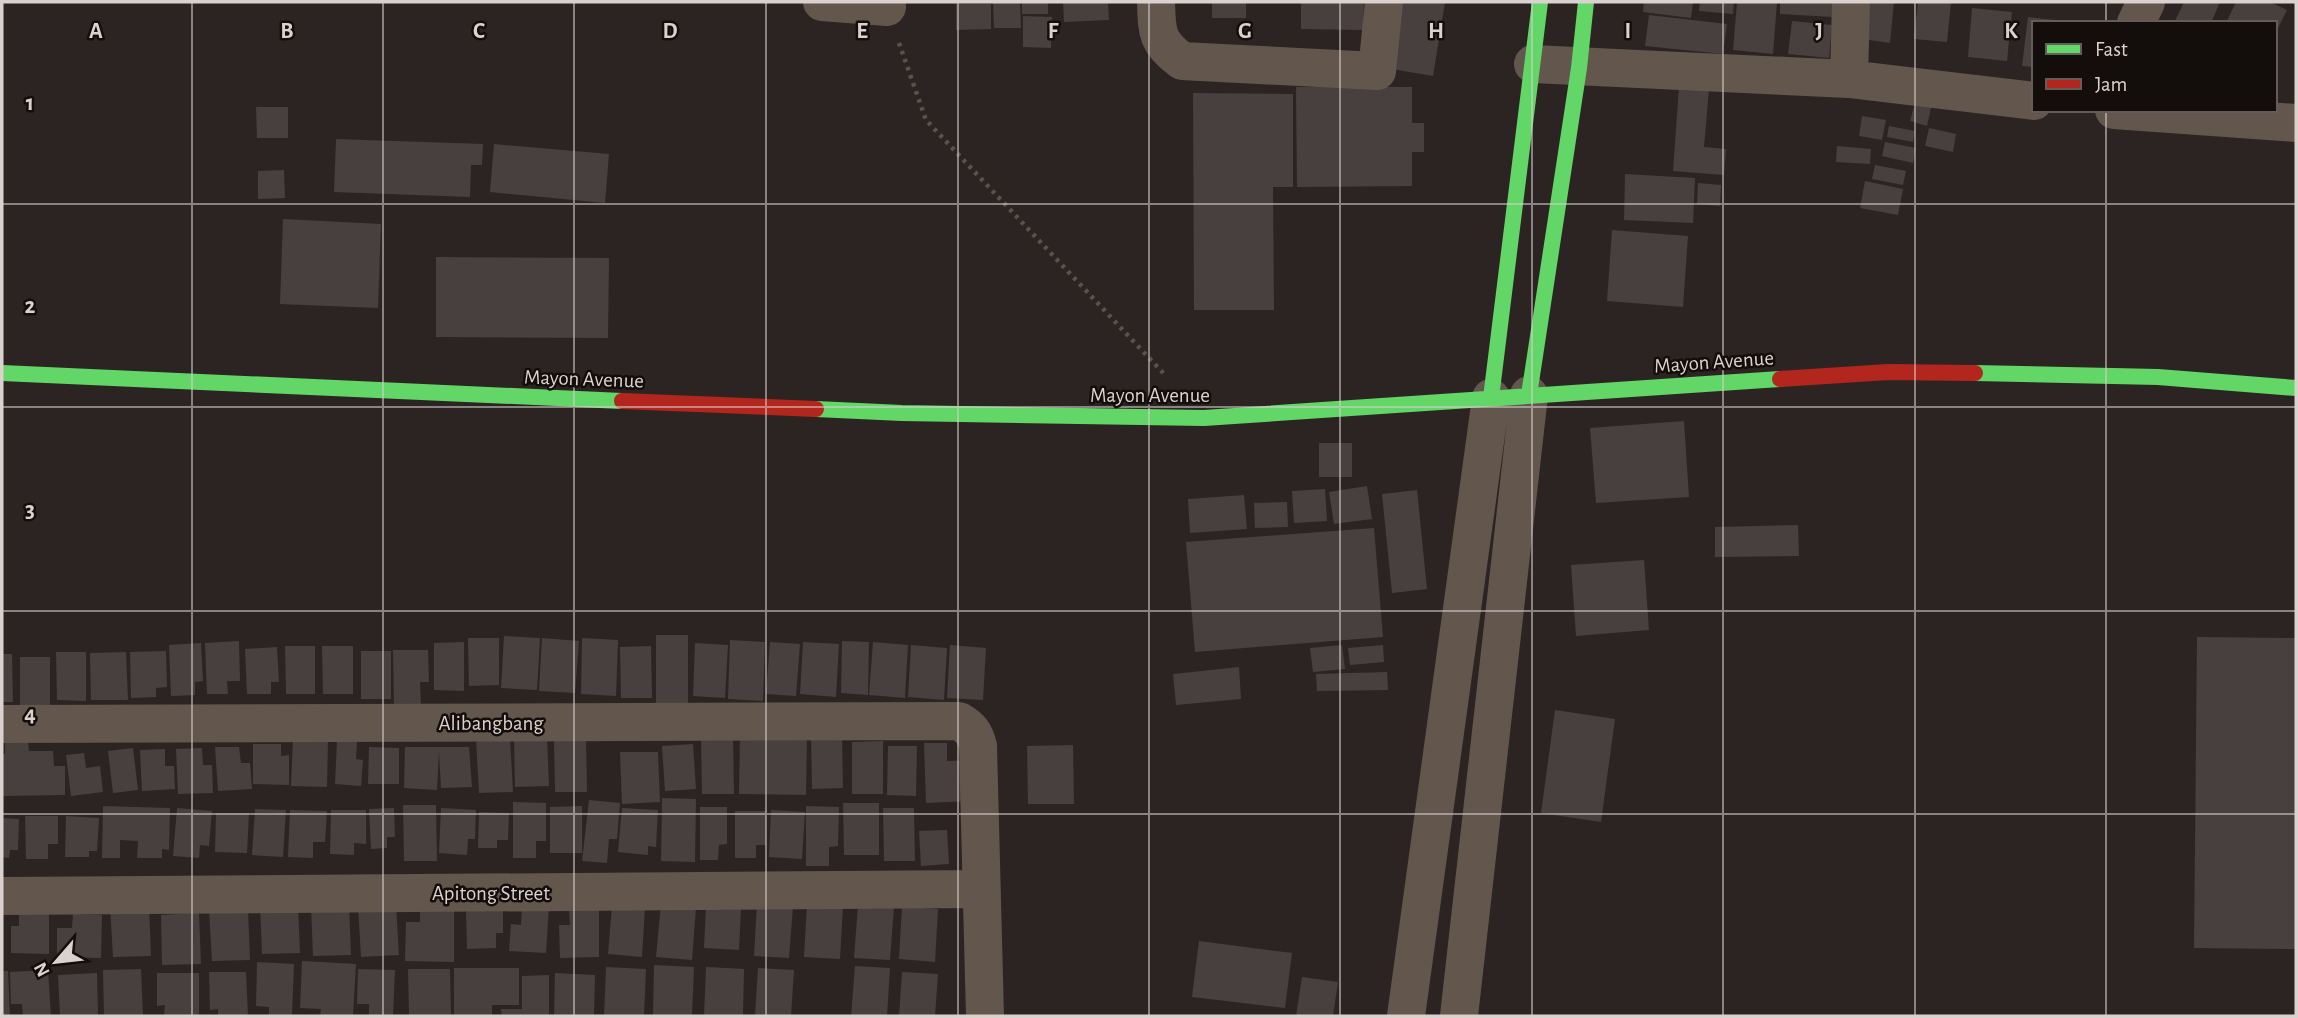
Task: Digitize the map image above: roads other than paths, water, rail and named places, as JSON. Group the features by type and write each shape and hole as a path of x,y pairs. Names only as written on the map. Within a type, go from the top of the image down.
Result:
{"main road":[{"path":"1491,398 1540,2"},
{"path":"1530,395 1579,68 1586,2"},
{"name":"Mayon Avenue","path":"2,373 848,411 1204,418 1888,372 2144,376 2296,388"}],"street":[{"path":"822,2 887,4"},
{"path":"1156,2 1157,26 1164,48 1182,61 1377,71 1384,2"},
{"path":"1849,79 1851,2"},
{"path":"2137,21 2146,2"},
{"path":"1533,64 1849,79 2032,102"},
{"path":"2142,112 2296,123"},
{"path":"1459,1016 1530,395"},
{"path":"1406,1016 1491,398"},
{"name":"Alibangbang","path":"2,724 960,721 975,734 978,746 980,889"},
{"path":"980,889 985,1016"},
{"name":"Apitong Street","path":"2,896 980,889"}]}
